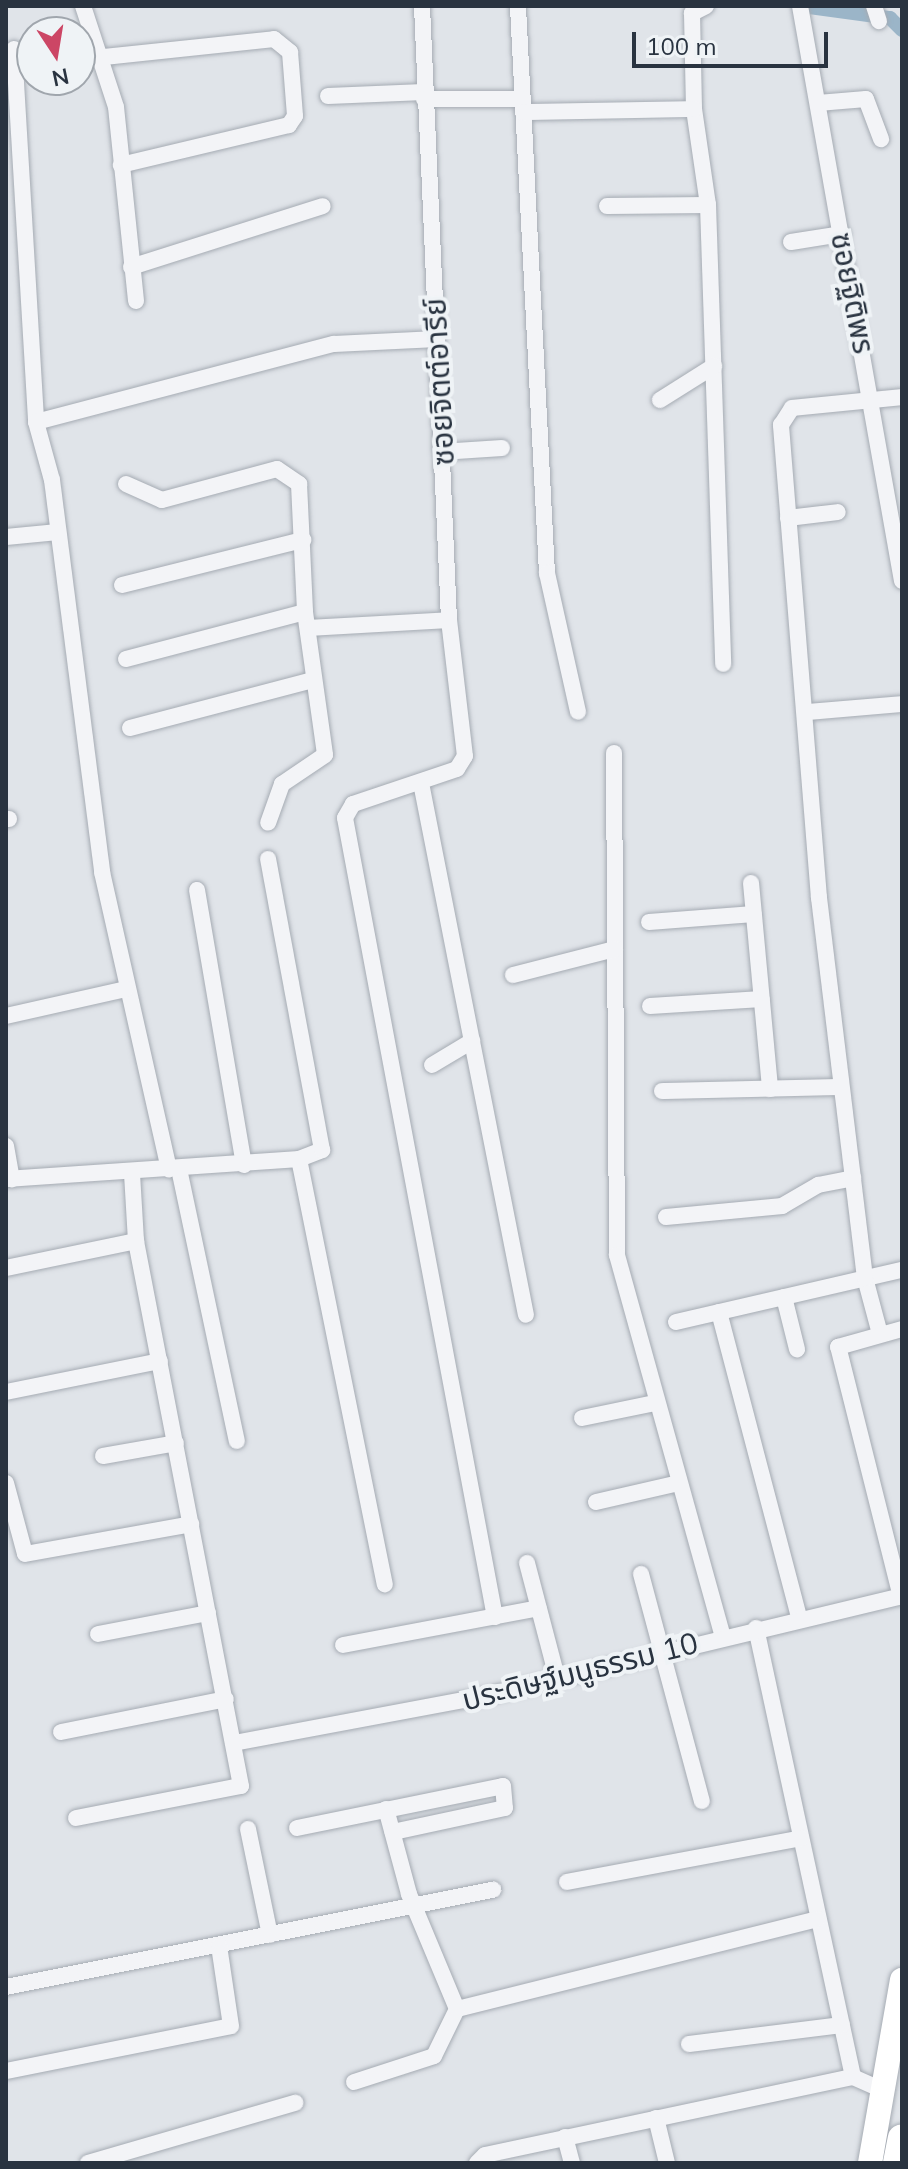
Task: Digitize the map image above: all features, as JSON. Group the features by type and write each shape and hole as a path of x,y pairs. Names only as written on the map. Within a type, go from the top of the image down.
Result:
{"highway":[{"path":"897,2163 902,2138"}],"main road":[{"path":"870,2163 902,1980"}],"street":[{"path":"83,6 104,57 121,165 136,301"},
{"name":"ซอยจิตต์อารีย์","path":"421,783 457,769 465,756 449,620 422,6"},
{"path":"706,6 692,13 694,109 708,205 723,664"},
{"path":"518,7 549,596 578,712"},
{"name":"ซอยฐิติพร","path":"800,9 874,400 902,581"},
{"path":"104,57 274,39 290,52 295,116 289,125 121,165"},
{"path":"14,49 36,422 58,532 90,803 126,989 174,1169 237,1441"},
{"path":"328,96 424,96 523,106 694,109"},
{"path":"818,103 866,99 881,139"},
{"path":"607,206 708,205"},
{"path":"131,267 323,206"},
{"path":"791,242 842,234"},
{"path":"36,422 334,344 437,339"},
{"path":"660,400 714,366"},
{"path":"880,1334 865,1278 841,1087 783,468 787,411 902,397"},
{"path":"441,452 502,448"},
{"path":"126,484 162,500 288,471 299,484 307,620 325,755 282,784 268,823"},
{"path":"788,518 838,512"},
{"path":"6,537 58,532"},
{"path":"122,585 303,540"},
{"path":"126,659 307,620 449,620"},
{"path":"130,728 313,680"},
{"path":"807,712 902,704"},
{"path":"614,753 617,1255 655,1403 723,1636"},
{"path":"495,1617 345,818 353,804 421,783 526,1315"},
{"path":"6,1146 9,1179 244,1165 299,1159 324,1145 268,859"},
{"path":"751,883 770,1089"},
{"path":"197,890 244,1165"},
{"path":"649,922 754,914"},
{"path":"513,975 615,949"},
{"path":"6,1016 126,989"},
{"path":"650,1006 762,999"},
{"path":"432,1065 472,1041"},
{"path":"662,1091 841,1087"},
{"path":"299,1159 385,1584"},
{"path":"76,1818 241,1786 136,1241 132,1174"},
{"path":"666,1217 782,1206 818,1185 853,1178"},
{"path":"6,1268 136,1241"},
{"path":"676,1322 902,1270"},
{"path":"784,1297 797,1349"},
{"path":"719,1312 799,1617"},
{"path":"902,1329 846,1341 838,1356 902,1596"},
{"path":"6,1392 160,1361"},
{"path":"582,1418 655,1403"},
{"path":"103,1456 176,1443"},
{"path":"6,1483 25,1554 191,1524"},
{"path":"596,1502 679,1483"},
{"path":"527,1563 557,1677"},
{"path":"641,1574 658,1652 702,1801"},
{"name":"ประดิษฐ์มนูธรรม 10","path":"234,1743 557,1677 799,1617 902,1596"},
{"path":"343,1645 539,1608"},
{"path":"98,1634 208,1613"},
{"path":"756,1628 853,2077"},
{"path":"61,1732 226,1699"},
{"path":"297,1828 503,1786 505,1808 393,1832"},
{"path":"354,2082 434,2056 457,2009 417,1907 386,1809"},
{"path":"248,1829 270,1935"},
{"path":"567,1882 801,1838"},
{"path":"6,1987 493,1890"},
{"path":"457,2009 817,1919"},
{"path":"6,2071 231,2026 219,1946"},
{"path":"689,2044 842,2025"},
{"path":"477,2163 565,2137 853,2077 882,2090"},
{"path":"88,2163 295,2103"},
{"path":"656,2118 667,2163"},
{"path":"565,2137 572,2163"}],"waterway":[{"path":"802,6 890,18 902,30"}]}
